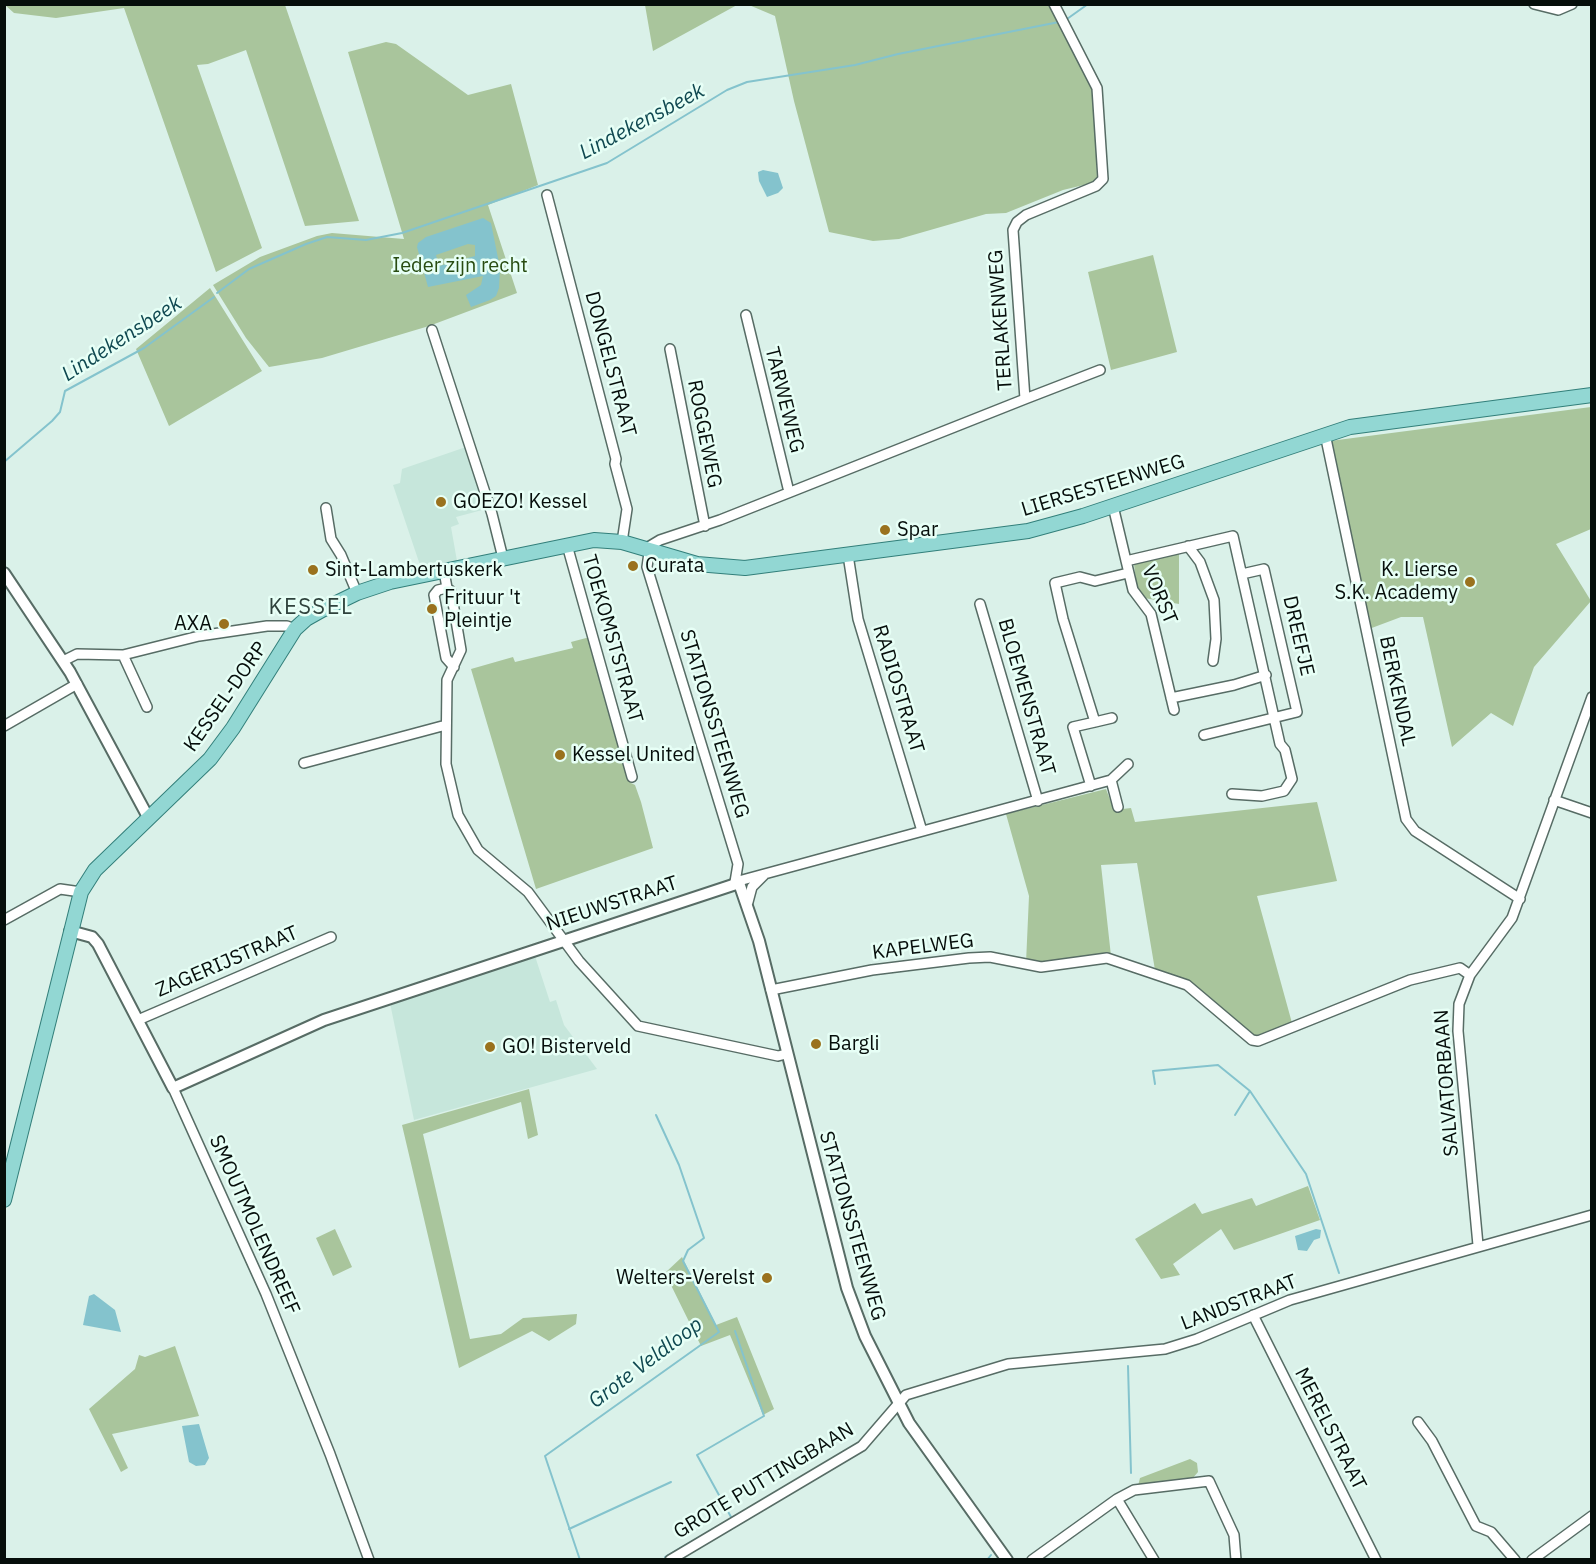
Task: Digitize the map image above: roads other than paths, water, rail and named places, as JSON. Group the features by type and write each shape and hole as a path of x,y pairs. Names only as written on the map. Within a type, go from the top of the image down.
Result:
{"main road":[{"name":"LIERSESTEENWEG","path":"622,542 697,564 726,568 848,555 1028,531 1113,506 1350,427 1592,395"},
{"name":"KESSEL-DORP","path":"4,1200 81,892 95,870 216,752 295,629 306,619 357,593 390,582 594,540 622,542"}],"street":[{"name":"TERLAKENWEG","path":"648,551 654,542 705,526 1025,399 1013,230 1017,222 1026,215 1096,186 1103,179 1097,88 1054,4"},
{"path":"1534,4 1557,10 1572,4"},
{"name":"DONGELSTRAAT","path":"548,195 627,509 622,542"},
{"name":"TARWEWEG","path":"746,315 789,492"},
{"path":"432,330 492,514 503,558"},
{"name":"ROGGEWEG","path":"670,349 705,526"},
{"path":"1025,399 1100,370"},
{"name":"BERKENDAL","path":"1325,434 1406,819 1415,831 1520,898"},
{"name":"VORST","path":"1113,506 1133,590 1151,614 1174,710"},
{"path":"326,508 331,539 341,555 357,593"},
{"name":"DREEFJE","path":"1188,546 1233,536 1276,717"},
{"name":"TOEKOMSTSTRAAT","path":"567,545 632,777"},
{"path":"1126,561 1188,546 1200,562 1214,600 1216,639 1213,661"},
{"name":"STATIONSSTEENWEG","path":"648,551 647,567 738,864 735,882 741,885 748,902 847,1288 872,1353 909,1423 1007,1560"},
{"name":"RADIOSTRAAT","path":"848,555 858,619 922,831"},
{"name":"DREEFJE","path":"1204,735 1297,712 1263,569 1242,574"},
{"path":"444,571 447,588 451,591 461,650 447,681 446,764 458,815 480,853 528,892 562,940 607,995 638,1026 778,1056 786,1054"},
{"path":"4,573 77,684 148,818"},
{"path":"1095,722 1063,619 1055,583 1080,577 1095,581 1128,573"},
{"path":"447,588 438,590 434,595 446,658 454,667"},
{"name":"BLOEMENSTRAAT","path":"980,604 1038,801"},
{"path":"63,661 77,654 123,655 213,634 267,626 287,626 295,629"},
{"path":"123,655 147,707"},
{"path":"1171,698 1234,685 1266,675"},
{"path":"4,726 77,684"},
{"name":"SALVATORBAAN","path":"1478,1245 1458,1031 1459,1004 1470,975 1499,939 1520,898 1592,697"},
{"path":"1232,794 1262,796 1284,791 1292,779 1285,750 1280,744 1276,717"},
{"path":"1112,718 1072,727 1090,786 1111,780 1128,764"},
{"path":"304,763 446,725"},
{"path":"1111,780 1118,807"},
{"name":"NIEUWSTRAAT","path":"173,1088 324,1020 735,882 1090,786"},
{"path":"1554,800 1592,813"},
{"path":"748,902 752,887 767,873"},
{"path":"4,920 60,889 81,892"},
{"name":"SMOUTMOLENDREEF","path":"70,931 92,937 98,944 173,1088 266,1294 330,1454 369,1560"},
{"name":"ZAGERIJSTRAAT","path":"138,1020 331,937"},
{"name":"KAPELWEG","path":"771,990 872,970 969,958 990,957 1041,967 1107,958 1187,985 1252,1040 1258,1041 1410,980 1460,968 1470,975"},
{"name":"LANDSTRAAT","path":"897,1402 917,1390 1008,1364 1165,1349 1290,1300 1478,1245 1592,1215"},
{"name":"MERELSTRAAT","path":"1253,1315 1376,1560"},
{"name":"GROTE PUTTINGBAAN","path":"670,1560 862,1446 897,1402"},
{"path":"1418,1422 1432,1441 1476,1526 1491,1532 1515,1560"},
{"path":"1032,1560 1117,1499 1134,1490 1209,1481 1234,1535 1236,1560"},
{"path":"1117,1499 1154,1560"},
{"path":"1532,1560 1592,1516"}],"water":[{"path":"763,170 778,173 783,188 778,193 767,197 759,181 758,172"},
{"path":"483,218 491,223 500,268 499,288 496,296 471,307 466,295 481,285 483,276 428,287 417,247 418,243 426,237","holes":["468,244 475,245 475,256 439,266 436,255"]},
{"path":"1316,1229 1321,1230 1320,1238 1314,1240 1307,1251 1298,1250 1295,1236"},
{"path":"94,1294 115,1310 121,1332 83,1325 89,1296"},
{"path":"199,1424 209,1458 205,1465 196,1466 189,1462 182,1426"}],"waterway":[{"name":"Lindekensbeek","path":"1067,19 1088,4"},
{"name":"Lindekensbeek","path":"217,293 249,269 306,244 327,237 366,240 402,233 607,163 727,90 747,82 855,65 898,54 1059,22"},
{"name":"Lindekensbeek","path":"4,462 60,412 65,391 144,348 214,297"},
{"path":"1155,1084 1153,1071 1218,1065 1250,1091 1306,1174 1339,1273"},
{"path":"1235,1115 1250,1091"},
{"name":"Grote Veldloop","path":"580,1560 545,1456 719,1332 683,1261 688,1250 704,1238 679,1165 656,1115"},
{"path":"731,1517 697,1455 764,1416 735,1331"},
{"path":"1128,1366 1131,1473"},
{"path":"569,1529 671,1482"},
{"path":"665,1557 713,1529"},
{"path":"987,1560 991,1555"}],"place":[{"name":"GOEZO! Kessel","path":"441,502"},
{"name":"Spar","path":"885,530"},
{"name":"Curata","path":"633,566"},
{"name":"Sint-Lambertuskerk","path":"313,570"},
{"name":"K. Lierse S.K. Academy","path":"1470,582"},
{"name":"Frituur 't Pleintje","path":"432,609"},
{"name":"AXA","path":"224,624"},
{"name":"Kessel United","path":"560,755"},
{"name":"Bargli","path":"816,1044"},
{"name":"GO! Bisterveld","path":"490,1047"},
{"name":"Welters-Verelst","path":"767,1278"}],"district":[{"name":"KESSEL","path":"311,608"}],"park label":[{"name":"Ieder zijn recht","path":"460,266"}]}
